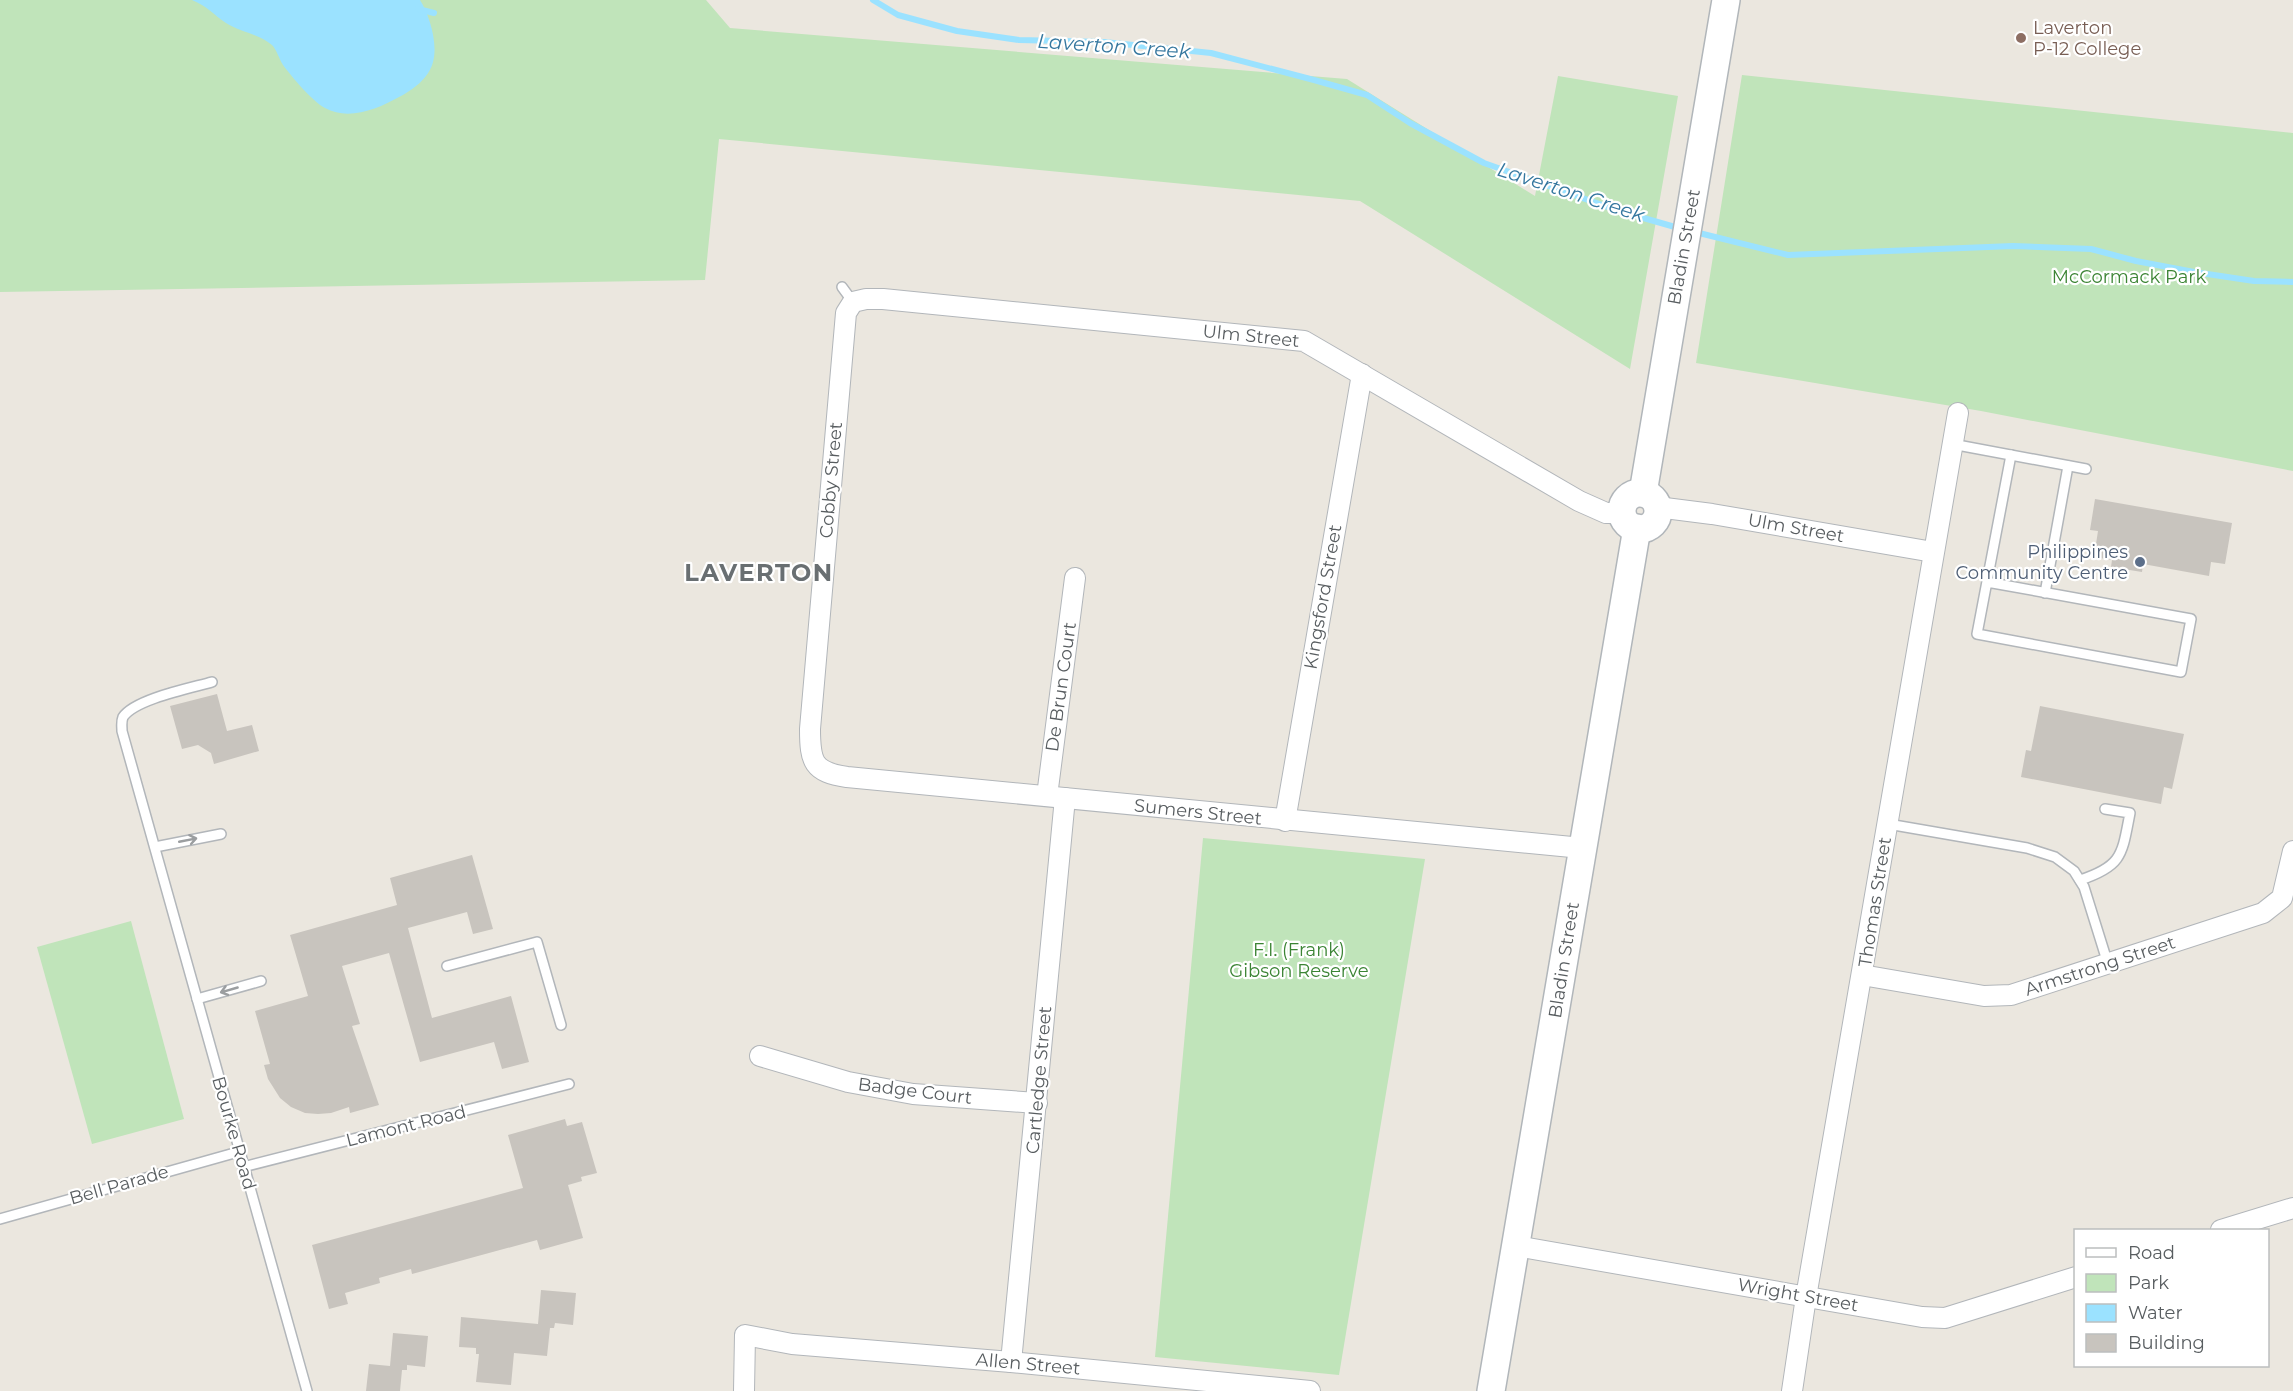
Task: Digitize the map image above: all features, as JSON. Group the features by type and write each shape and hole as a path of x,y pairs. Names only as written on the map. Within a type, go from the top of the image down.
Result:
{"street":[{"name":"Bladin Street","path":"1650,500 1673,313 1726,0"},
{"name":"Ulm Street","path":"848,295 866,299 1304,341 1579,501 1630,521"},
{"name":"Cobby Street","path":"817,766 810,751 810,729 848,295"},
{"name":"Kingsford Street","path":"1285,821 1362,374"},
{"name":"Thomas Street","path":"1792,1391 1806,1297 1958,413"},
{"path":"1630,521 1624,502 1628,498 1650,500"},
{"name":"Ulm Street","path":"1650,500 1712,514 1933,552"},
{"name":"Bladin Street","path":"1491,1391 1582,848 1630,521"},
{"name":"De Brun Court","path":"1056,797 1075,578"},
{"name":"Sumers Street","path":"817,766 830,775 847,777 1582,848"},
{"name":"Cartledge Street","path":"1011,1362 1037,1103 1056,797"},
{"name":"Armstrong Street","path":"1863,975 1993,998 2011,995 2263,913 2282,898 2293,851"},
{"name":"Badge Court","path":"760,1056 848,1082 914,1094 1037,1103"},
{"path":"2224,1229 2293,1208"},
{"name":"Wright Street","path":"1516,1246 1922,1317 1945,1318 2074,1278"},
{"name":"Allen Street","path":"744,1391 745,1335 792,1344 1011,1362 1191,1385 1310,1391"}],"lane":[{"path":"1952,444 2086,469"},
{"path":"1987,582 2191,619 2181,672 1977,634 2011,455"},
{"path":"2045,592 2068,466"},
{"name":"Bourke Road","path":"212,682 139,704 122,720 122,731 238,1152 307,1391"},
{"path":"2080,880 2100,874 2114,864 2123,852 2130,813 2105,809"},
{"path":"1887,824 2027,848 2055,857 2074,871 2084,887 2108,963"},
{"path":"155,847 221,834"},
{"path":"447,966 537,942 561,1025"},
{"path":"197,999 261,981"},
{"name":"Lamont Road","path":"243,1167 569,1084"},
{"name":"Bell Parade","path":"0,1219 238,1152"}],"green space":[{"path":"0,0 706,0 730,28 1347,79 1535,196 1558,76 1678,96 1630,369 1360,201 719,139 705,280 0,292"},
{"name":"McCormack Park","path":"1742,75 2293,133 2293,471 1981,411 1696,363"},
{"name":"F.I. (Frank) Gibson Reserve","path":"1203,838 1425,859 1339,1375 1155,1357"},
{"path":"131,921 184,1119 92,1144 37,947"}],"water":[{"path":"192,0 420,0 432,30 433,62 420,83 391,101 363,112 334,112 320,105 302,88 283,65 272,45 231,26"}],"building":[{"path":"2095,499 2232,523 2225,564 2211,562 2209,576 2143,564 2142,572 2111,567 2112,560 2094,557 2098,531 2090,530"},
{"path":"217,694 227,731 252,725 259,751 214,764 211,753 198,745 182,749 170,706"},
{"path":"2040,706 2184,734 2172,789 2164,787 2161,804 2021,777 2026,750 2031,751"},
{"path":"472,855 493,929 473,934 467,912 408,928 432,1018 511,996 529,1062 502,1069 494,1042 420,1062 389,953 342,966 360,1024 352,1026 379,1105 350,1113 349,1107 331,1113 318,1114 305,1113 291,1107 280,1098 268,1079 264,1065 270,1064 255,1011 308,996 290,935 397,905 390,878"},
{"path":"565,1119 567,1126 582,1122 597,1173 581,1177 582,1181 568,1185 583,1238 540,1250 537,1240 412,1274 411,1269 379,1278 380,1283 345,1293 348,1304 329,1309 312,1245 523,1188 508,1135"},
{"path":"541,1290 576,1293 573,1325 555,1323 554,1328 550,1328 547,1356 514,1353 511,1385 476,1382 479,1354 476,1354 476,1348 459,1347 461,1317 538,1324"},
{"path":"393,1333 428,1336 425,1367 407,1365 407,1370 402,1370 400,1391 366,1391 369,1364 390,1366"}],"waterway":[{"name":"Laverton Creek","path":"873,0 898,15 957,31 1019,40 1104,42 1211,53 1367,95 1410,123 1484,163 1619,211 1682,229"},
{"path":"418,9 434,13"},
{"name":"Laverton Creek","path":"1695,232 1788,255 2013,246 2091,249 2136,261 2194,272 2254,281 2293,282"}],"place":[{"name":"Laverton P-12 College","path":"2021,38"},
{"name":"Philippines Community Centre","path":"2140,562"}],"district":[{"name":"LAVERTON","path":"759,572"}]}
